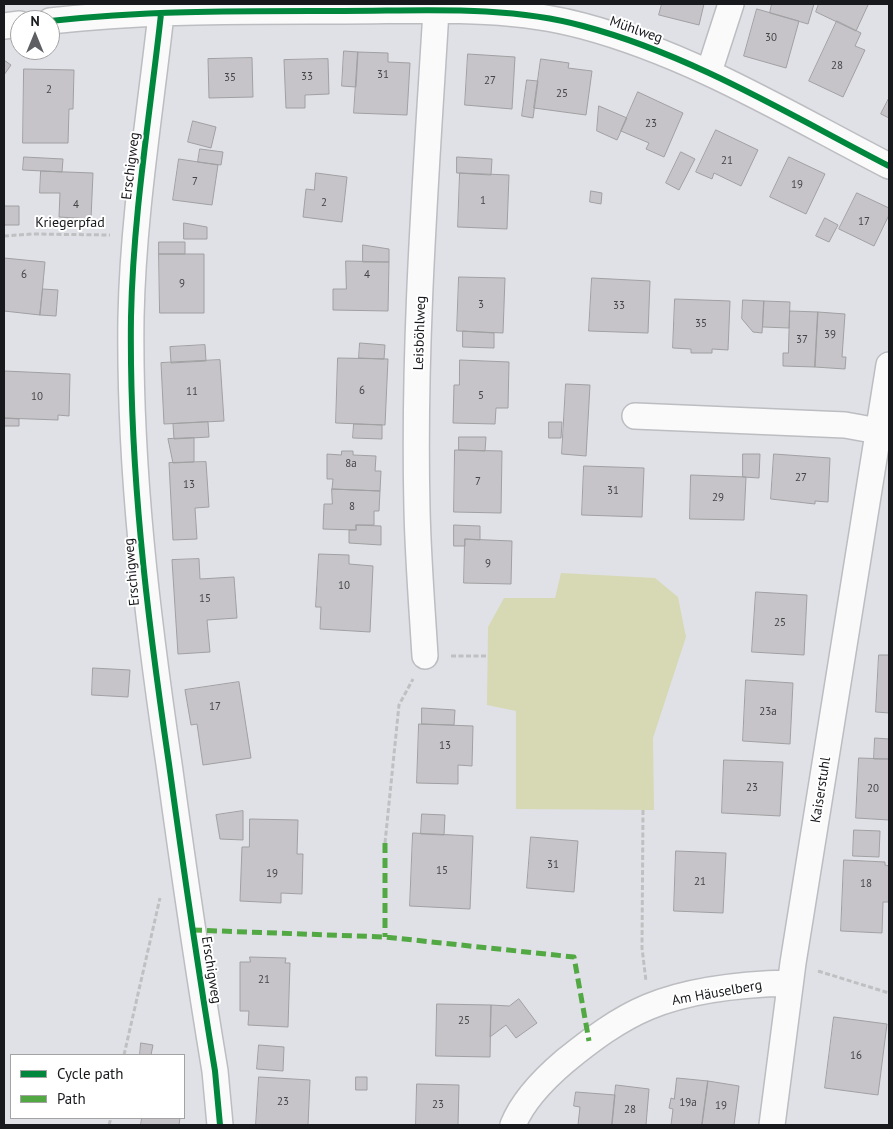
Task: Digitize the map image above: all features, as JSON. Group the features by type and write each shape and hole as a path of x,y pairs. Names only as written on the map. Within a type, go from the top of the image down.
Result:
{"street":[{"path":"709,72 731,4"},
{"name":"Mühlweg","path":"60,20 162,14 207,8 436,11 543,17 583,26 660,52 709,72 889,166"},
{"name":"Leisböhlweg","path":"425,656 417,510 417,438 424,220 436,11"},
{"name":"Erschigweg","path":"162,14 136,235 131,316 132,401 144,577 184,872 215,1071 220,1125"},
{"name":"Kaiserstuhl","path":"772,1125 792,973 882,458 878,431 889,365"},
{"path":"635,416 845,425 878,431"},
{"name":"Am Häuselberg","path":"513,1125 530,1096 553,1071 589,1042 616,1024 649,1007 686,996 762,984 792,973"}],"path":[{"path":"385,843 399,705 425,656 488,656"},
{"path":"643,810 642,948 649,1007"},
{"path":"124,1054 158,905 163,891 171,881 184,872"},
{"path":"792,973 889,992"}],"green space":[{"path":"561,573 655,578 678,597 686,637 653,738 654,810 516,809 516,711 487,705 488,627 504,598 555,598"}],"building":[{"path":"662,4 704,4 699,25 659,15"},
{"path":"772,4 814,4 808,24 770,13"},
{"path":"819,4 868,5 856,31 816,12"},
{"path":"757,9 799,21 786,68 744,56"},
{"path":"837,21 861,33 855,46 865,50 843,97 809,81"},
{"path":"344,51 358,52 356,87 342,86"},
{"path":"358,52 388,53 388,62 410,63 407,115 354,113"},
{"path":"468,54 515,57 512,109 465,105"},
{"path":"252,58 253,97 209,98 208,59"},
{"path":"328,59 329,94 305,95 305,108 286,108 284,60"},
{"path":"541,59 569,63 568,68 592,71 586,115 534,108"},
{"path":"4,60 11,65 4,75"},
{"path":"24,69 74,70 73,109 69,109 68,143 23,143"},
{"path":"527,80 538,81 533,118 522,116"},
{"path":"638,92 683,113 664,157 646,149 649,143 621,131"},
{"path":"889,98 889,118 881,114"},
{"path":"599,106 627,118 617,140 597,131"},
{"path":"193,121 216,127 211,148 188,142"},
{"path":"716,130 758,150 741,186 714,173 712,179 696,172"},
{"path":"200,149 223,152 221,165 198,162"},
{"path":"681,152 695,159 679,190 666,183"},
{"path":"24,157 63,159 62,172 23,170"},
{"path":"457,157 492,159 491,175 457,173"},
{"path":"789,157 825,174 806,214 770,197"},
{"path":"179,159 218,165 212,205 173,200"},
{"path":"41,171 93,173 91,219 59,217 60,193 40,193"},
{"path":"316,173 347,177 342,222 303,217 306,189 314,190"},
{"path":"460,173 509,175 507,229 458,227"},
{"path":"591,191 602,193 601,204 590,202"},
{"path":"857,193 889,208 889,215 874,246 839,229"},
{"path":"4,206 19,206 19,225 4,225"},
{"path":"825,218 838,225 829,242 816,236"},
{"path":"184,223 207,227 207,239 184,239"},
{"path":"159,242 185,242 185,254 159,254"},
{"path":"363,245 389,249 389,262 363,262"},
{"path":"159,254 204,254 204,313 160,313"},
{"path":"4,258 45,262 40,315 4,311"},
{"path":"346,261 389,262 388,311 333,310 333,289 346,289"},
{"path":"459,277 505,278 503,333 457,331"},
{"path":"592,278 650,281 648,333 589,331"},
{"path":"43,289 58,290 56,316 40,315"},
{"path":"675,299 730,301 728,350 712,349 712,353 691,353 691,349 673,348"},
{"path":"743,300 764,301 762,333 753,332 742,319"},
{"path":"764,301 790,302 789,328 763,327"},
{"path":"790,311 818,312 815,367 783,366 783,353 788,353"},
{"path":"818,312 845,314 842,357 846,357 845,369 815,367"},
{"path":"463,331 494,333 494,348 463,347"},
{"path":"360,343 385,345 384,359 359,358"},
{"path":"205,345 206,361 171,363 170,347"},
{"path":"338,358 388,359 385,425 336,423"},
{"path":"220,360 224,421 164,424 161,363"},
{"path":"460,360 509,362 508,408 496,408 495,424 453,423 454,385 459,385"},
{"path":"4,371 70,374 69,416 58,415 58,420 4,418"},
{"path":"566,384 590,385 586,456 562,454"},
{"path":"4,418 19,419 19,426 4,426"},
{"path":"208,422 209,437 174,439 173,424"},
{"path":"549,422 562,422 561,438 549,438"},
{"path":"354,424 382,425 382,439 353,438"},
{"path":"459,437 486,437 485,451 459,450"},
{"path":"194,438 194,462 173,463 168,439"},
{"path":"455,450 502,451 501,513 454,512"},
{"path":"342,451 353,451 353,455 376,456 375,471 381,471 380,491 332,489 333,479 327,479 327,454 341,455"},
{"path":"743,454 760,454 759,478 743,477"},
{"path":"774,454 830,458 828,502 815,501 815,504 771,499"},
{"path":"206,462 209,507 195,508 197,539 173,540 169,463"},
{"path":"584,466 644,468 642,517 582,515"},
{"path":"691,475 746,477 744,520 690,519"},
{"path":"332,489 380,491 379,511 374,511 374,525 356,525 356,530 323,529 324,504 332,504"},
{"path":"356,525 381,526 381,545 349,543 349,530 356,530"},
{"path":"454,525 480,526 480,540 465,539 465,546 454,546"},
{"path":"465,539 512,541 511,584 464,583"},
{"path":"319,554 349,555 349,564 373,566 370,632 320,629 321,607 316,607"},
{"path":"199,559 200,579 234,577 237,618 207,620 210,652 178,654 172,560"},
{"path":"756,592 807,595 804,655 752,652"},
{"path":"879,655 889,655 889,713 876,712"},
{"path":"93,668 130,670 128,697 92,695"},
{"path":"746,680 793,683 790,744 743,741"},
{"path":"239,682 251,758 203,765 197,724 191,725 185,690"},
{"path":"422,708 455,710 454,725 422,724"},
{"path":"419,724 473,726 472,766 458,765 458,784 417,783"},
{"path":"875,738 889,739 889,759 874,759"},
{"path":"859,758 889,759 889,820 856,818"},
{"path":"724,760 783,762 780,816 722,813"},
{"path":"243,811 243,840 220,839 216,815"},
{"path":"422,814 445,815 444,835 421,834"},
{"path":"250,819 298,820 297,854 303,854 302,894 281,893 281,903 240,901 242,847 249,847"},
{"path":"854,830 880,831 879,857 853,856"},
{"path":"413,833 473,836 470,909 410,906"},
{"path":"531,837 578,841 574,892 527,888"},
{"path":"676,851 726,853 723,913 674,911"},
{"path":"844,860 885,862 885,865 889,866 889,902 883,902 882,933 841,931"},
{"path":"250,957 286,958 285,963 290,963 288,1027 248,1025 249,1011 240,1011 240,962 250,962"},
{"path":"519,999 537,1023 516,1038 506,1025 490,1037 491,1005 509,1006"},
{"path":"437,1004 491,1005 490,1057 436,1056"},
{"path":"834,1017 887,1024 878,1095 825,1088"},
{"path":"141,1043 153,1045 151,1054 140,1054"},
{"path":"259,1045 284,1047 283,1071 257,1069"},
{"path":"259,1077 310,1080 308,1125 256,1125"},
{"path":"356,1077 367,1077 367,1090 356,1090"},
{"path":"677,1078 708,1081 702,1125 671,1125 673,1109 669,1108 671,1098 674,1099"},
{"path":"708,1081 739,1086 734,1125 702,1125"},
{"path":"417,1084 459,1085 458,1125 416,1125"},
{"path":"616,1085 649,1089 646,1125 612,1125"},
{"path":"576,1092 615,1095 612,1125 578,1125 580,1107 574,1106"},
{"path":"142,1119 180,1119 179,1125 141,1125"}],"marked path":[{"path":"385,843 385,937"},
{"path":"192,930 385,937 574,957 589,1041"}],"cycle path":[{"path":"60,20 196,12 434,10 494,12 554,19 623,38 702,70 889,166"},
{"path":"161,14 138,203 132,279 131,373 133,429 136,485 147,597 191,918 215,1071 220,1125"}]}
